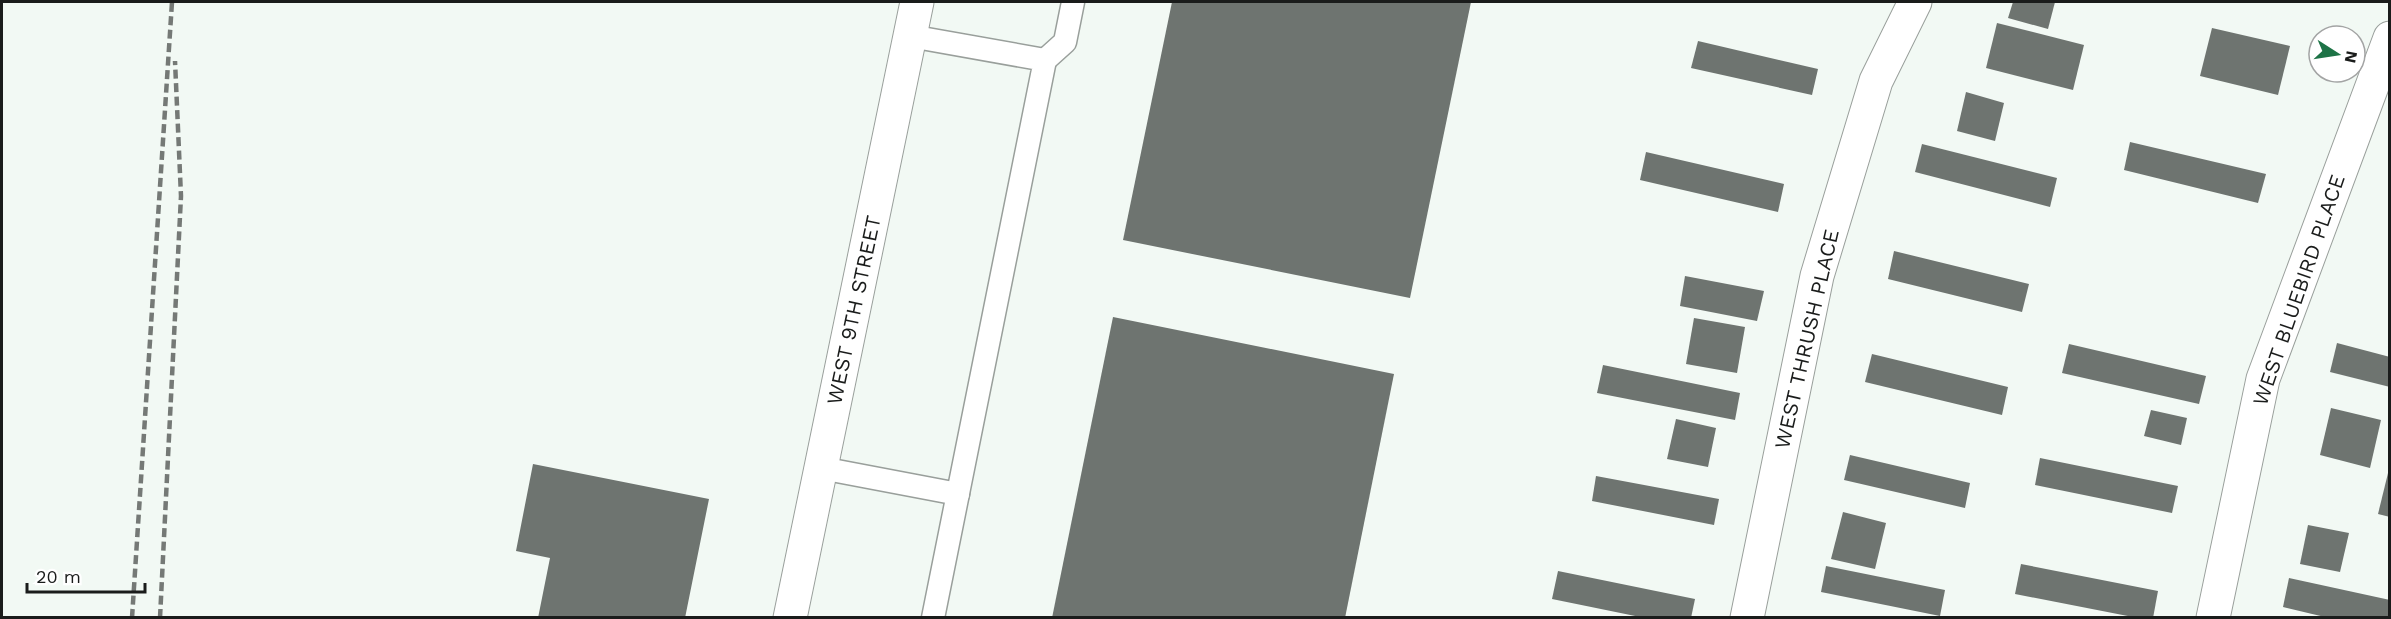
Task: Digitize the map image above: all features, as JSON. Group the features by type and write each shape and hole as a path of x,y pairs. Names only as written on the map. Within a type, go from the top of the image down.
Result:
{"street":[{"name":"WEST 9TH STREET","path":"790,618 917,2"},
{"name":"WEST THRUSH PLACE","path":"1747,618 1817,276 1876,81 1916,2"},
{"name":"WEST BLUEBIRD PLACE","path":"2213,618 2263,379 2390,38"}],"lane":[{"path":"933,618 1045,60 1065,42 1073,2"},
{"path":"910,36 1045,60"},
{"path":"821,468 958,494"}],"building":[{"path":"1172,2 1471,2 1410,298 1123,240"},
{"path":"2013,2 2055,2 2048,29 2008,18"},
{"path":"1997,23 2084,45 2073,90 1986,68"},
{"path":"2212,28 2290,46 2278,95 2200,76"},
{"path":"1698,41 1818,69 1812,95 1691,68"},
{"path":"1966,92 2004,103 1995,141 1957,131"},
{"path":"2130,142 2266,174 2258,203 2124,170"},
{"path":"1922,144 2057,178 2050,207 1915,172"},
{"path":"1646,152 1784,184 1778,212 1640,180"},
{"path":"1894,251 2029,284 2022,312 1888,279"},
{"path":"1685,276 1764,291 1757,321 1680,306"},
{"path":"1113,317 1394,374 1345,618 1052,618"},
{"path":"1694,318 1745,327 1737,373 1686,364"},
{"path":"2337,343 2390,357 2390,387 2330,372"},
{"path":"2069,344 2206,376 2199,404 2062,373"},
{"path":"1872,354 2008,387 2002,415 1865,382"},
{"path":"1603,365 1740,393 1735,420 1597,393"},
{"path":"2331,408 2381,420 2370,468 2320,455"},
{"path":"2151,410 2187,418 2181,445 2144,436"},
{"path":"1676,419 1716,428 1708,467 1667,459"},
{"path":"1850,455 1970,483 1965,508 1844,480"},
{"path":"2040,458 2178,486 2172,513 2035,485"},
{"path":"533,464 709,499 685,618 538,618 550,558 516,551"},
{"path":"2390,469 2390,517 2378,514"},
{"path":"1596,476 1719,499 1714,525 1592,501"},
{"path":"1843,512 1886,523 1875,569 1831,559"},
{"path":"2308,525 2349,533 2340,572 2300,564"},
{"path":"2021,564 2158,591 2153,618 2138,618 2015,594"},
{"path":"1826,566 1945,590 1940,616 1821,592"},
{"path":"1558,571 1695,599 1691,618 1645,618 1552,599"},
{"path":"2289,578 2390,600 2390,618 2329,618 2283,607"}],"railway":[{"path":"132,618 172,2"},
{"path":"160,618 181,196 175,61"}]}
